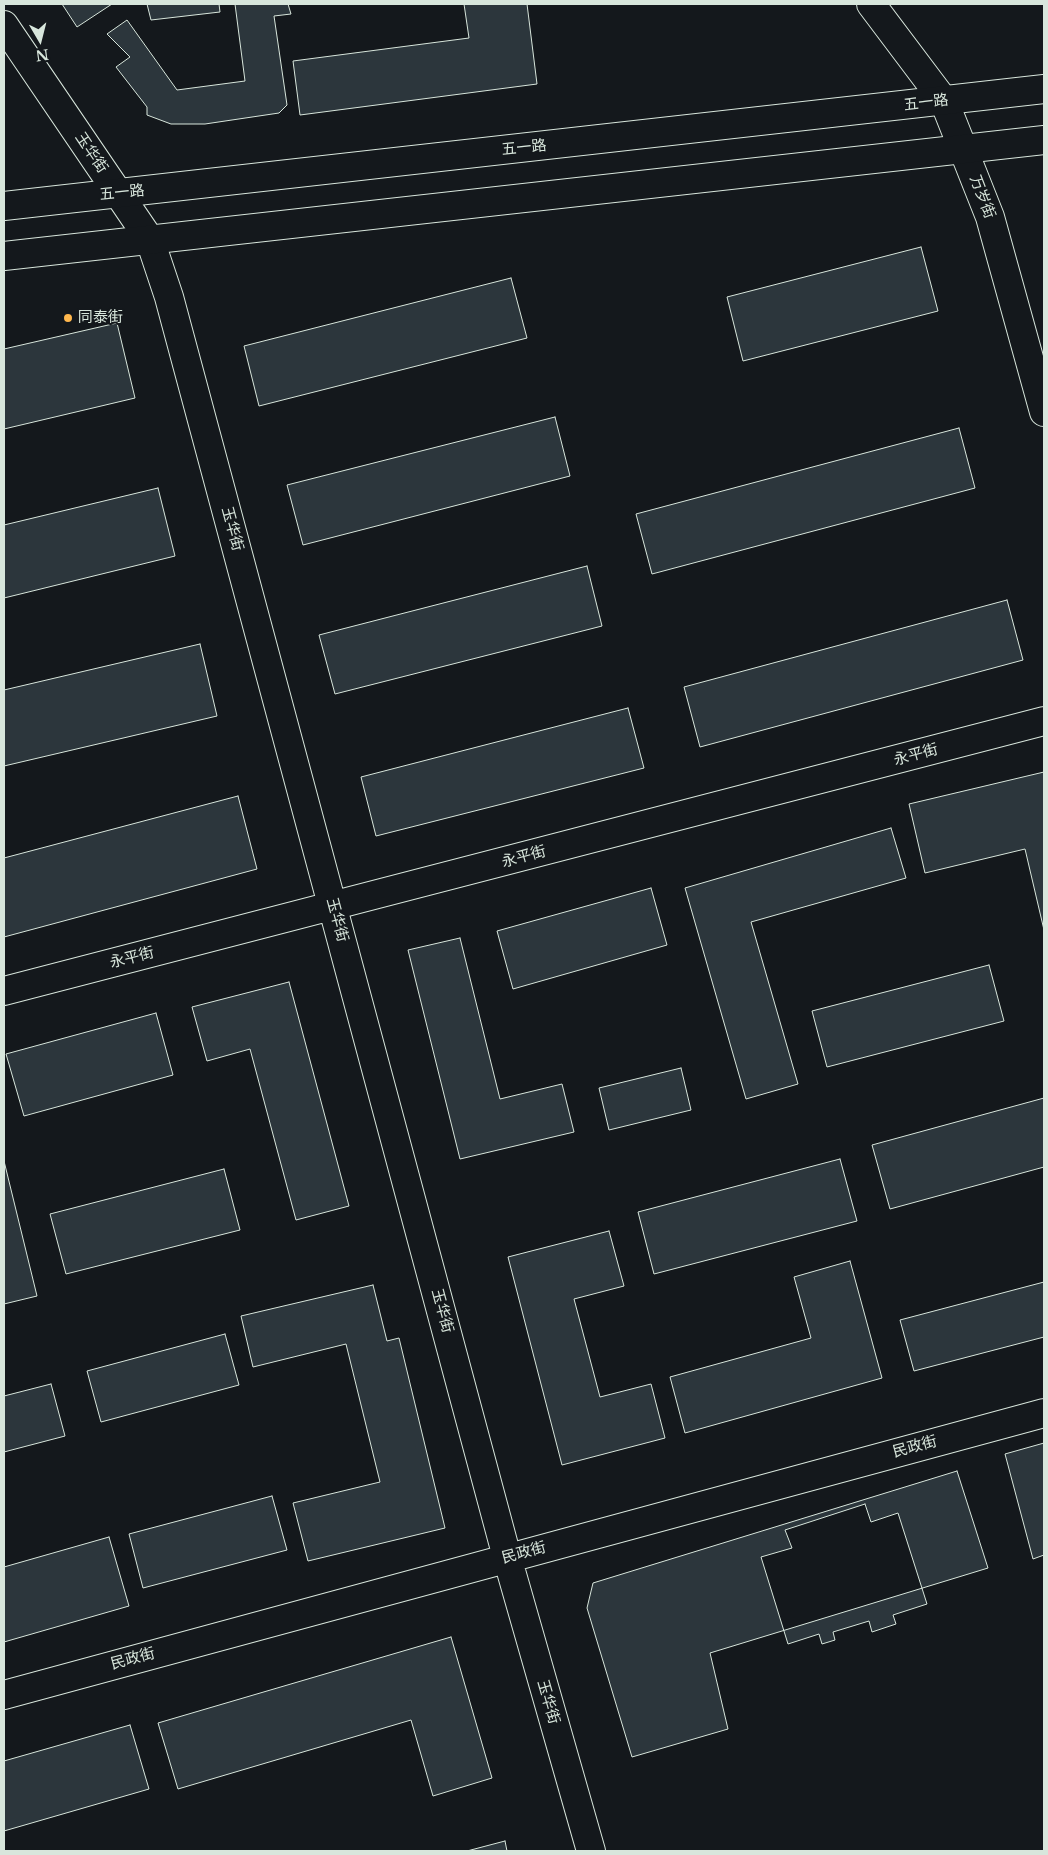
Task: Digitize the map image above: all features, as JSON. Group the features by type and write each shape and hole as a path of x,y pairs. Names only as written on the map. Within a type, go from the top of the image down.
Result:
{"street":[{"name":"万岁街","path":"871,4 944,101 990,216 1044,412"},
{"name":"玉华街","path":"4,25 150,240 169,296 508,1557 591,1851"},
{"name":"五一路","path":"4,206 1044,90"},
{"path":"4,256 1044,140"},
{"name":"永平街","path":"4,991 1044,722"},
{"name":"民政街","path":"4,1695 1044,1413"}],"building":[{"path":"62,4 112,4 77,27"},
{"path":"147,4 219,4 220,12 151,20"},
{"path":"235,4 288,4 291,14 274,16 287,105 279,113 205,124 171,124 147,115 147,107 116,67 130,57 107,34 127,20 177,90 245,81"},
{"path":"464,4 527,4 537,84 300,115 293,61 469,38"},
{"path":"921,247 938,311 743,361 727,297"},
{"path":"511,278 527,338 259,406 244,346"},
{"path":"117,323 135,398 4,429 4,349"},
{"path":"555,417 570,476 303,545 287,485"},
{"path":"959,428 975,488 652,574 636,514"},
{"path":"158,488 175,556 4,598 4,525"},
{"path":"587,566 602,626 335,694 319,635"},
{"path":"1007,600 1023,660 700,747 684,687"},
{"path":"200,644 217,716 4,766 4,690"},
{"path":"628,708 644,768 376,836 361,777"},
{"path":"1044,772 1044,930 1025,849 925,873 909,804"},
{"path":"238,796 257,869 4,937 4,858"},
{"path":"891,828 906,878 751,922 798,1084 746,1099 685,888"},
{"path":"651,888 667,945 513,989 497,931"},
{"path":"460,938 500,1099 562,1084 574,1132 460,1159 408,950"},
{"path":"989,965 1004,1021 827,1067 812,1011"},
{"path":"289,982 349,1206 296,1220 250,1049 207,1061 192,1007"},
{"path":"156,1013 173,1075 24,1116 6,1054"},
{"path":"681,1068 691,1110 609,1130 599,1088"},
{"path":"1044,1098 1044,1167 890,1209 872,1145"},
{"path":"840,1159 857,1221 654,1274 638,1212"},
{"path":"4,1161 37,1296 4,1304"},
{"path":"224,1169 240,1230 66,1274 50,1214"},
{"path":"609,1231 624,1286 574,1299 600,1397 651,1384 665,1438 562,1465 508,1257"},
{"path":"850,1261 882,1378 685,1433 670,1377 811,1338 794,1277"},
{"path":"1044,1282 1044,1337 914,1371 900,1320"},
{"path":"373,1285 387,1341 399,1338 445,1528 308,1561 293,1503 380,1482 346,1344 253,1367 241,1316"},
{"path":"225,1334 239,1385 101,1422 87,1371"},
{"path":"51,1384 65,1436 4,1452 4,1396"},
{"path":"1044,1443 1044,1555 1033,1559 1005,1454"},
{"path":"957,1471 988,1568 710,1653 728,1729 632,1757 587,1608 593,1583"},
{"path":"272,1496 287,1550 143,1588 129,1534"},
{"path":"865,1504 871,1522 898,1513 927,1604 893,1615 896,1624 872,1632 869,1621 833,1632 835,1640 822,1644 819,1634 788,1644 761,1557 792,1548 785,1530"},
{"path":"109,1537 129,1606 4,1642 4,1567"},
{"path":"451,1637 492,1778 433,1796 411,1720 178,1789 158,1723"},
{"path":"130,1725 149,1789 4,1831 4,1761"},
{"path":"505,1841 507,1851 467,1851"}],"place":[{"name":"同泰街","path":"68,318"}]}
